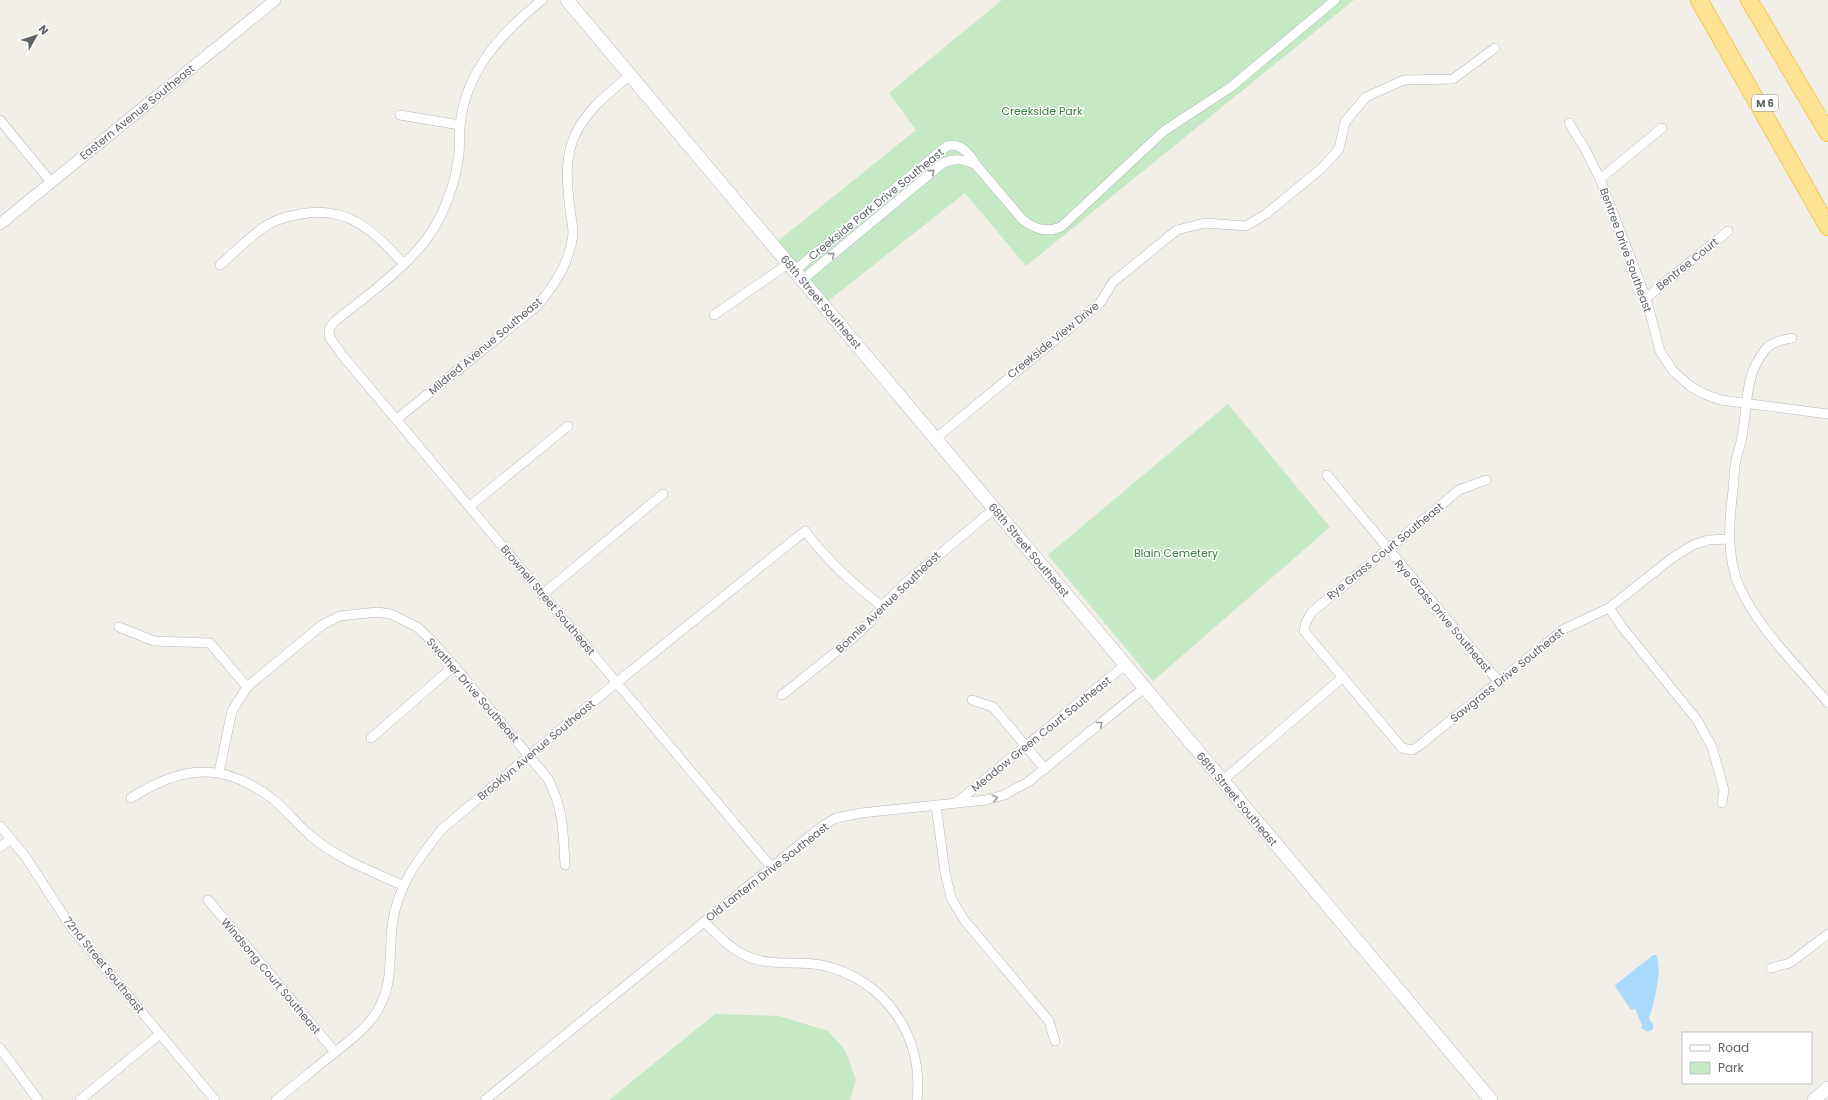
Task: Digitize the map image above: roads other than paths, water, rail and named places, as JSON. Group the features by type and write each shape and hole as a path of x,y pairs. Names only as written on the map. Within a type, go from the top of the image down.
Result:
{"highway":[{"path":"1699,0 1828,227"},
{"name":"M 6","path":"1702,0 1828,206"},
{"path":"1750,0 1828,121"},
{"path":"1750,0 1828,133"}],"main road":[{"name":"68th Street Southeast","path":"567,0 1491,1100"},
{"path":"1814,1100 1828,1088"}],"street":[{"name":"Eastern Avenue Southeast","path":"0,224 275,0"},
{"path":"220,265 269,224 288,216 315,211 340,214 358,223 379,238 404,264 430,234 448,200 459,152 460,125 470,89 485,59 506,30 542,0"},
{"name":"Creekside Park Drive Southeast","path":"795,272 947,146 952,144 965,150 1023,220 1031,226 1042,230 1052,230 1060,227 1164,131 1231,87 1335,0"},
{"name":"Creekside View Drive","path":"935,438 1100,303 1113,282 1177,230 1205,223 1246,226 1266,214 1322,168 1340,149 1345,122 1366,97 1404,80 1453,79 1495,48"},
{"name":"Mildred Avenue Southeast","path":"397,419 537,306 552,288 565,265 573,233 568,189 567,163 571,147 590,110 630,75"},
{"path":"400,115 460,125"},
{"path":"0,120 52,182"},
{"name":"Bentree Drive Southeast","path":"1569,123 1585,149 1600,179 1646,298 1660,351 1673,371 1690,386 1704,394 1721,400 1828,414"},
{"path":"1600,179 1662,128"},
{"name":"Creekside Park Drive Southeast","path":"795,272 943,163 954,159 965,159 976,165"},
{"name":"Bentree Court","path":"1646,298 1728,230"},
{"name":"Brownell Street Southeast","path":"404,264 333,323 329,330 330,338 343,356 772,868"},
{"path":"714,316 795,272"},
{"path":"1792,338 1776,341 1765,349 1751,374 1745,403 1742,436 1736,461 1730,539 1732,564 1740,587 1752,609 1828,703"},
{"path":"470,506 568,426"},
{"name":"Rye Grass Drive Southeast","path":"1327,475 1499,682"},
{"name":"Rye Grass Court Southeast","path":"1343,677 1310,636 1304,631 1306,622 1312,612 1459,490 1486,480"},
{"path":"543,594 663,494"},
{"name":"Bonnie Avenue Southeast","path":"782,695 851,640 871,621 882,606 925,565 994,509"},
{"name":"Brooklyn Avenue Southeast","path":"276,1100 352,1039 371,1021 388,988 391,972 392,927 402,885 420,856 442,829 528,756 805,530 817,547 844,576 882,606"},
{"name":"Sawgrass Drive Southeast","path":"1343,677 1402,748 1412,750 1564,629 1609,608 1672,558 1693,545 1708,540 1730,539"},
{"path":"1609,608 1623,628 1697,720 1712,747 1724,790 1722,803"},
{"name":"Swather Drive Southeast","path":"219,772 232,712 247,687 322,625 340,616 357,613 377,612 391,614 417,627 454,666 548,779 558,798 562,823 565,865"},
{"path":"119,627 154,641 210,643 247,687"},
{"name":"Meadow Green Court Southeast","path":"956,803 1125,665"},
{"path":"371,738 454,666"},
{"path":"1222,781 1343,677"},
{"name":"Old Lantern Drive Southeast","path":"485,1100 821,827 836,818 861,813 986,800 1004,795 1028,782 1144,688"},
{"path":"972,700 993,707 1045,769"},
{"path":"131,798 152,784 175,775 219,772 238,778 254,786 269,797 311,837 338,856 402,885"},
{"path":"936,805 945,872 951,898 965,922 1048,1021 1055,1041"},
{"name":"72nd Street Southeast","path":"0,826 32,866 71,927 215,1100"},
{"path":"0,848 11,839"},
{"name":"Windsong Court Southeast","path":"208,900 334,1052"},
{"path":"704,922 725,942 749,957 781,963 820,965 836,969 860,981 881,996 896,1013 908,1033 918,1073 917,1100"},
{"path":"1771,968 1790,963 1828,934"},
{"path":"80,1100 160,1034"},
{"path":"0,1048 38,1100"}],"water":[{"path":"1653,955 1656,955 1659,968 1655,996 1649,1019 1653,1024 1653,1029 1648,1032 1641,1028 1642,1025 1635,1009 1631,1010 1615,985"}],"park label":[{"name":"Creekside Park","path":"1042,111"},
{"name":"Blain Cemetery","path":"1176,553"}]}
